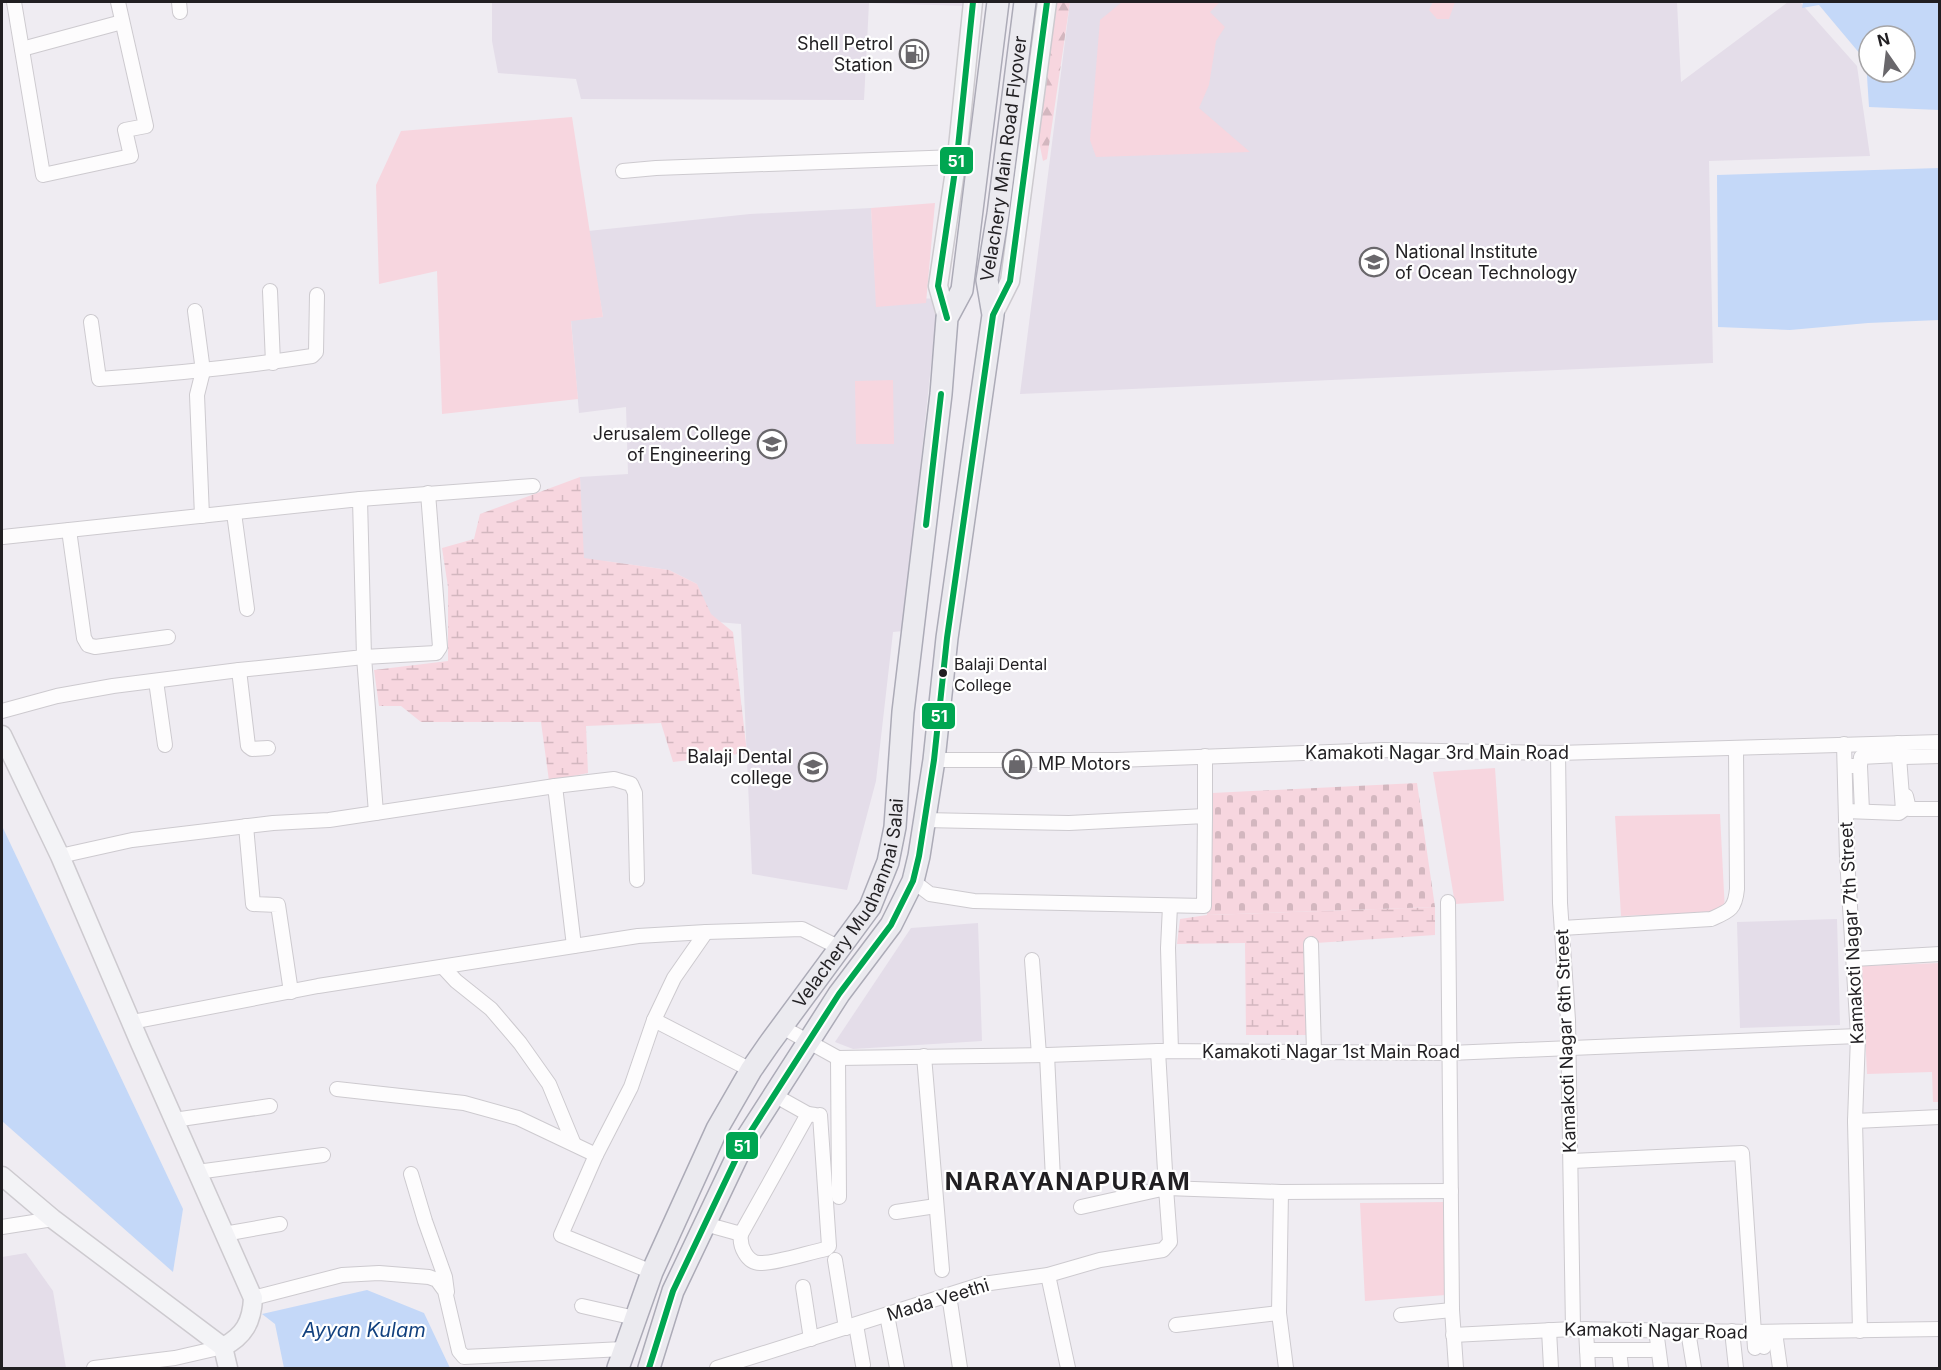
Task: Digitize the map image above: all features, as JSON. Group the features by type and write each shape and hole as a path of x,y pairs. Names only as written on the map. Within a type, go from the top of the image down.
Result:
{"main road":[{"name":"Velachery Main Road Flyover","path":"947,318 962,290 998,2"},
{"name":"Velachery Main Road Flyover","path":"993,315 987,280 998,214 1025,2"},
{"name":"Velachery Mudhanmai Salai","path":"649,1368 673,1291 744,1142 839,994 891,925 913,881 934,760 947,638 993,315"},
{"name":"Velachery Mudhanmai Salai","path":"621,1359 652,1272 717,1129 750,1071 838,947 870,907 888,862 895,827 902,734 941,394 947,318"},
{"path":"902,734 937,738"}],"street":[{"path":"14,2 43,175 131,156 125,130 146,126 118,2"},
{"path":"947,318 938,286 957,157 973,2"},
{"path":"993,315 1010,281 1047,2"},
{"path":"22,49 122,22"},
{"path":"623,171 957,157"},
{"path":"270,291 273,363"},
{"path":"91,322 99,379 273,363 312,356 316,351 317,295"},
{"path":"195,311 202,371 197,395 202,516"},
{"path":"3,537 360,499 533,486"},
{"path":"2,711 57,696 156,681 364,657 436,653 440,646 428,494"},
{"path":"360,499 364,657 376,813"},
{"path":"234,513 247,609"},
{"path":"69,530 84,638 88,645 95,647 168,637"},
{"path":"239,670 249,746 252,749 268,748"},
{"path":"156,681 165,745"},
{"path":"2,735 60,856 253,1298 252,1312 245,1328 238,1339 224,1347 175,1358 94,1368"},
{"name":"Kamakoti Nagar 3rd Main Road","path":"934,760 1117,760 1384,750 1558,753 1844,744 1901,750 1940,742"},
{"name":"Kamakoti Nagar 7th Street","path":"1844,744 1858,1036 1855,1121"},
{"path":"1562,928 1711,919 1729,912 1736,903 1737,889 1736,748"},
{"path":"1901,750 1907,807 1912,810 1940,809"},
{"path":"1846,811 1899,813 1903,810 1901,750"},
{"path":"1862,811 1861,757 1901,750 1940,756"},
{"name":"Kamakoti Nagar 6th Street","path":"1558,753 1562,928 1568,1020 1579,1329 1587,1350 1588,1368"},
{"path":"913,881 930,894 974,901 1204,906 1205,756"},
{"path":"1845,766 1860,766"},
{"path":"60,856 132,840 246,826 329,820 614,779 631,784 635,793 637,880"},
{"path":"555,786 574,946"},
{"path":"924,820 1069,823 1205,816"},
{"path":"246,826 253,904 278,905 291,992"},
{"path":"1448,902 1452,1310 1456,1368"},
{"path":"1166,1188 1164,1051 1170,906"},
{"path":"132,1022 291,992 638,936 802,929 838,947"},
{"path":"652,1272 561,1235 596,1155 631,1087 654,1020 674,978 706,932"},
{"path":"1311,944 1314,1052"},
{"path":"1854,959 1940,954"},
{"path":"1032,960 1043,1055 1053,1179"},
{"path":"443,967 456,981 491,1009 520,1042 549,1084 573,1143"},
{"path":"654,1020 750,1071"},
{"name":"Kamakoti Nagar 1st Main Road","path":"782,1028 838,1058 1164,1051 1450,1053 1858,1036"},
{"path":"924,1056 942,1270"},
{"path":"838,1058 839,1197"},
{"path":"336,1089 464,1103 518,1118 596,1155"},
{"path":"774,1095 814,1114 838,1114"},
{"path":"174,1120 270,1107"},
{"path":"814,1114 829,1246 826,1249 762,1263 749,1258 741,1245 741,1234 814,1114"},
{"path":"1860,1331 1855,1121 1940,1117"},
{"path":"1572,1161 1742,1153 1753,1332 1759,1347 1780,1368"},
{"path":"197,1172 323,1155"},
{"path":"411,1174 445,1277 446,1297"},
{"path":"2,1176 53,1219 224,1347 228,1368"},
{"path":"1082,1207 1166,1188 1281,1192 1450,1191"},
{"name":"Mada Veethi","path":"717,1368 983,1284 1048,1275 1100,1260 1163,1250 1170,1242 1166,1188"},
{"path":"1281,1192 1279,1313 1286,1368"},
{"path":"896,1212 936,1206"},
{"path":"2,1227 53,1219"},
{"path":"224,1234 280,1224"},
{"path":"705,1224 741,1234"},
{"path":"836,1260 851,1326 863,1365"},
{"path":"253,1298 342,1275 379,1273 429,1277 442,1285 459,1351 464,1357 621,1359"},
{"path":"1048,1275 1068,1368"},
{"path":"803,1287 812,1339"},
{"path":"950,1295 960,1368"},
{"path":"582,1306 635,1318"},
{"path":"1401,1315 1452,1310"},
{"path":"1176,1325 1279,1313"},
{"path":"886,1315 897,1368"},
{"name":"Kamakoti Nagar Road","path":"1453,1335 1579,1329 1753,1332 1940,1329"},
{"path":"1549,1330 1551,1368"},
{"path":"1652,1330 1652,1368"},
{"path":"1652,1330 1661,1368"},
{"path":"1692,1331 1694,1368"},
{"path":"1692,1331 1700,1368"},
{"path":"1753,1332 1759,1347"},
{"path":"1736,1368 1753,1332"},
{"path":"1744,1368 1759,1347"},
{"path":"1587,1350 1651,1350"},
{"path":"1619,1350 1621,1368"}],"shaded area":[{"path":"492,2 968,2 967,6 869,3 864,100 581,99 576,79 498,73 492,41"},
{"name":"National Institute of Ocean Technology","path":"1070,2 1677,2 1681,82 1788,2 1800,2 1857,66 1857,84 1860,84 1870,156 1709,161 1713,363 1020,394"},
{"name":"Jerusalem College of Engineering","path":"871,208 876,296 938,299 903,631 893,632 876,781 847,890 752,874 741,624 705,621 697,584 669,570 605,561 587,562 583,558 580,477 628,474 626,407 579,413 571,320 603,317 588,231 750,214"},
{"path":"1837,919 1840,1025 1740,1028 1737,922"},
{"path":"978,923 982,1041 853,1049 835,1042 911,928"},
{"path":"26,1253 53,1291 66,1368 2,1368 2,1257"}],"green space":[{"path":"1056,2 1070,2 1047,159 1043,161 1037,132"},
{"path":"1122,2 1220,2 1210,12 1225,27 1216,41 1209,85 1199,108 1250,152 1096,157 1090,140 1100,20"},
{"path":"1433,2 1455,2 1449,19 1437,19 1429,10"},
{"path":"572,117 603,317 571,321 578,399 442,414 437,271 379,284 376,185 401,131"},
{"path":"935,203 926,303 876,307 871,208"},
{"path":"893,380 894,444 856,444 855,381"},
{"path":"580,477 584,558 669,570 697,584 711,614 733,632 747,753 673,762 661,723 586,726 588,773 549,781 541,722 421,722 401,706 379,706 374,670 448,661 448,587 442,548 474,539 480,514"},
{"path":"1495,768 1504,901 1455,904 1433,772"},
{"path":"1417,783 1435,907 1207,915 1212,793"},
{"path":"1720,814 1725,912 1621,916 1615,816"},
{"path":"1435,907 1435,935 1316,943 1316,1035 1246,1035 1245,943 1177,944 1180,919 1207,915"},
{"path":"1939,963 1940,1102 1933,1102 1932,1072 1867,1074 1862,966"},
{"path":"1444,1202 1446,1295 1365,1301 1360,1203"}],"water":[{"path":"1803,2 1939,2 1939,110 1869,107 1868,84 1917,84 1917,24 1857,24 1857,50 1819,5 1802,8"},
{"path":"1939,168 1939,320 1790,330 1718,327 1717,175"},
{"path":"2,826 183,1209 173,1272 2,1121"},
{"name":"Ayyan Kulam","path":"367,1290 424,1313 450,1368 284,1368 275,1324 262,1314"}],"transit line":[{"name":"51","path":"947,318 938,286 957,157 973,2"},
{"name":"51","path":"649,1368 673,1291 744,1142 839,994 891,925 913,881 934,760 947,638 993,315 1010,281 1047,2"},
{"name":"51","path":"926,525 941,394"}],"place":[{"name":"Shell Petrol Station","path":"914,54"},
{"name":"National Institute of Ocean Technology","path":"1374,262"},
{"name":"Jerusalem College of Engineering","path":"772,444"},
{"name":"Balaji Dental College","path":"943,673"},
{"name":"MP Motors","path":"1017,764"},
{"name":"Balaji Dental college","path":"813,767"}],"district":[{"name":"NARAYANAPURAM","path":"1068,1182"}]}
